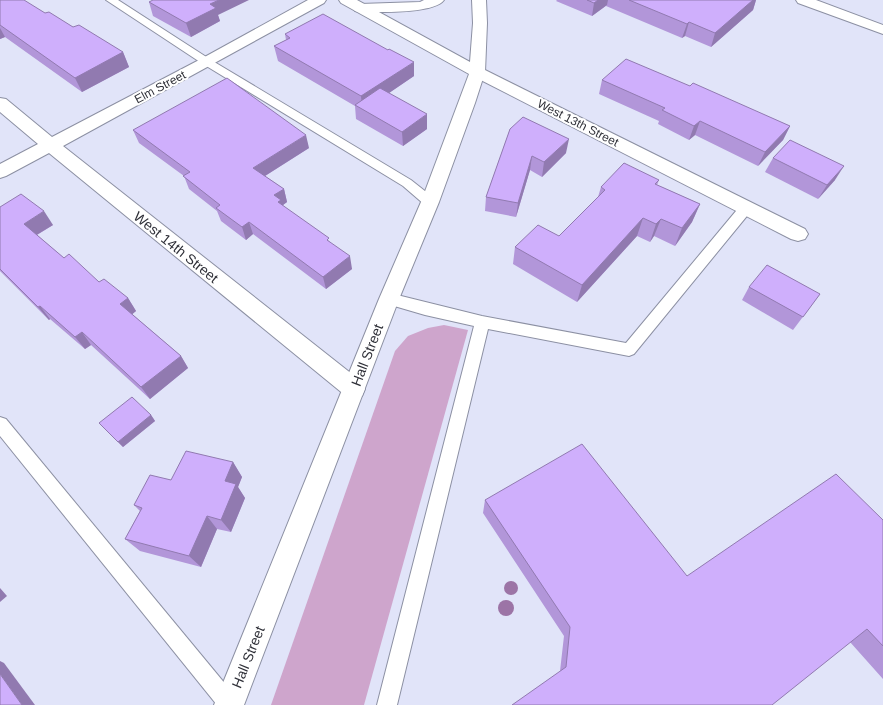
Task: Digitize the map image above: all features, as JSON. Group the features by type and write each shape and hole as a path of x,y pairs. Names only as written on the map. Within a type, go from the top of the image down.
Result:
{"street":[{"name":"Elm Street","path":"0,172 207,62 319,0"},
{"name":"West 13th Street","path":"346,0 477,72 798,234"},
{"path":"360,8 422,6 437,0"},
{"name":"Hall Street","path":"229,704 354,389 388,299 430,202 467,103 477,72 480,23 479,0"},
{"path":"803,0 883,30"},
{"name":"West 14th Street","path":"0,103 50,145 354,389"}],"lane":[{"path":"112,0 207,62 407,183 430,202"},
{"path":"388,299 482,322 629,350 746,208"},
{"path":"387,705 482,322"},
{"path":"0,424 229,704"}],"shaded area":[{"path":"444,325 468,330 364,705 271,705 395,351 408,336 428,328"}],"building":[{"path":"0,0 24,0 45,13 49,12 73,27 79,25 123,52 75,78 0,25"},
{"path":"153,0 219,0 210,4 216,8 186,23 149,2"},
{"path":"587,0 598,0 594,3"},
{"path":"629,0 753,0 715,33 689,22 687,24"},
{"path":"323,14 388,50 389,49 414,62 361,96 274,46 290,38 285,34"},
{"path":"626,59 690,86 693,83 790,126 765,152 700,121 694,126 662,110 665,108 602,80"},
{"path":"227,78 306,135 253,168 284,189 274,195 281,200 278,202 329,238 327,240 350,256 323,277 249,222 242,227 216,208 220,205 183,176 190,172 133,130"},
{"path":"380,88 427,114 402,132 355,105"},
{"path":"523,117 569,139 544,162 532,156 518,203 486,197 510,129"},
{"path":"790,140 844,166 827,185 773,158"},
{"path":"624,163 659,180 655,184 700,204 682,228 661,219 656,224 643,218 582,285 515,247 538,225 559,236 605,190 601,187"},
{"path":"21,194 44,211 24,224 64,258 69,254 99,282 104,279 128,298 120,304 181,356 141,387 82,332 75,337 40,306 38,307 0,269 0,207"},
{"path":"767,265 820,294 803,317 749,287"},
{"path":"132,397 151,415 118,442 99,423"},
{"path":"582,444 687,576 836,474 883,520 883,646 867,629 772,705 512,705 566,667 570,627 485,500"},
{"path":"186,451 233,462 225,481 236,484 221,520 207,516 189,556 125,539 142,508 134,505 150,475 171,480"},
{"path":"0,674 22,705 0,705"}]}
